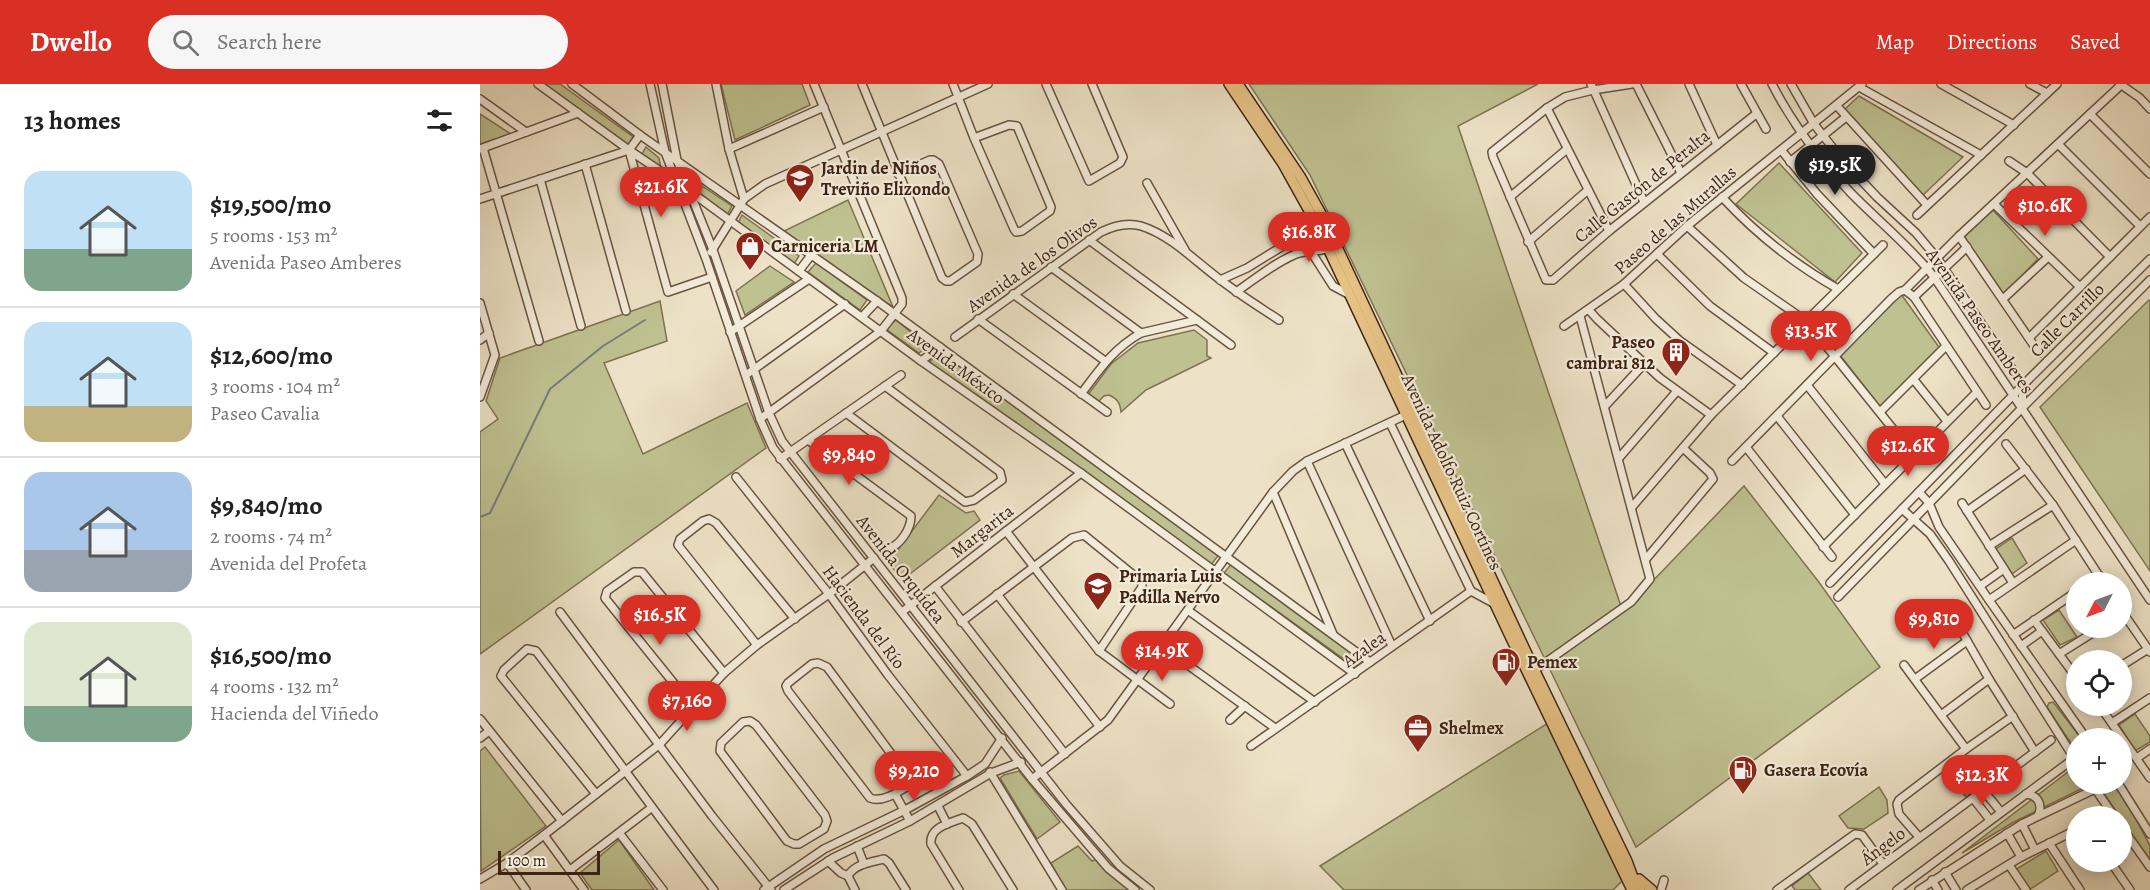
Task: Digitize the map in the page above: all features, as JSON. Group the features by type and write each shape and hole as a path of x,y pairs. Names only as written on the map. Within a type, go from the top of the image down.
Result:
{"main road":[{"name":"Avenida Adolfo Ruiz Cortínes","path":"1229,84 1283,164 1317,225 1331,244 1350,295 1411,413 1496,604 1532,673 1624,873 1634,886 1652,890"},
{"path":"1238,84 1311,193 1331,244 1351,276 1411,413 1532,673 1627,861 1634,886"}],"street":[{"name":"Avenida México","path":"538,84 691,192 1355,674"},
{"name":"Avenida México","path":"572,84 640,135 743,202 1370,662"},
{"name":"Avenida Orquídea","path":"650,84 665,152 706,259 760,419 780,459 1032,779 1102,861 1135,890"},
{"name":"Avenida Orquídea","path":"662,84 677,160 713,250 782,441 1041,773 1120,866 1150,890"},
{"path":"716,84 729,149 743,202"},
{"path":"760,419 881,331 902,304 902,298 814,84"},
{"path":"871,84 863,86 881,132 898,174 942,278 950,281 977,262 977,251 936,161 930,160 898,174"},
{"path":"953,84 974,138 1016,232 1022,231 1051,209 1017,126 1010,125 974,138"},
{"path":"706,259 743,202 765,184 988,84"},
{"path":"1046,84 1089,181 1120,163 1122,154 1092,84"},
{"path":"1588,190 1528,242 1493,157 1494,149 1565,97 1592,87 1634,84 1681,173"},
{"path":"1689,84 1717,145"},
{"path":"1741,84 1766,129"},
{"name":"Avenida Paseo Amberes","path":"1772,84 1811,145 1850,191 1934,277 2022,408"},
{"name":"Avenida Paseo Amberes","path":"1791,84 1823,136 1860,180 1916,233 1937,258 2023,385 2022,408"},
{"path":"1941,84 2014,125"},
{"path":"2030,84 2047,93"},
{"path":"1917,215 2058,84"},
{"path":"1732,461 1891,299 1905,290 1959,236 2121,84 2140,98 2150,109"},
{"path":"1861,85 1981,155"},
{"name":"Paseo de las Murallas","path":"1564,326 1624,284 1687,226 1861,85"},
{"path":"1592,87 1644,202"},
{"path":"480,99 526,132"},
{"path":"1837,106 1927,205"},
{"path":"729,149 824,107"},
{"path":"1548,108 1609,231"},
{"path":"538,341 497,193 481,148 578,113"},
{"name":"Calle Gastón de Peralta","path":"1528,242 1544,278 1548,281 1553,280 1644,202 1756,114"},
{"path":"2090,114 2150,174"},
{"path":"1790,162 1846,117"},
{"path":"480,199 629,150 640,135"},
{"path":"2058,144 2140,226"},
{"path":"1510,197 1568,149"},
{"path":"629,150 668,292 712,277"},
{"path":"1782,151 1844,225 1874,254"},
{"path":"2009,161 2026,173 2110,257"},
{"path":"585,164 626,312"},
{"path":"540,179 581,326"},
{"path":"1147,183 1186,253"},
{"path":"1722,197 1764,239 1812,274 1838,289"},
{"path":"1994,204 2080,287"},
{"path":"2029,338 2150,217"},
{"name":"Avenida de los Olivos","path":"955,337 1089,240 1111,227 1126,224 1140,226 1156,233 1236,292 1279,320"},
{"path":"1220,280 1247,268 1317,225"},
{"path":"1687,226 1744,279 1806,321"},
{"path":"1301,236 1333,286 1350,295"},
{"path":"1959,236 2039,352"},
{"path":"1089,240 1231,345"},
{"path":"1236,292 1285,260 1331,244"},
{"path":"1632,507 1711,415 1882,245"},
{"path":"1914,297 1967,247"},
{"path":"799,271 812,254"},
{"path":"1657,254 1710,306 1774,353"},
{"path":"2003,299 2048,257"},
{"name":"Calle Carrillo","path":"1830,584 2023,385 2150,259"},
{"path":"1051,267 1141,333"},
{"path":"730,332 809,279"},
{"path":"1838,597 2150,280"},
{"path":"1624,284 1679,340 1742,385"},
{"path":"1905,290 1914,297 1986,405"},
{"path":"1013,294 1105,362"},
{"path":"862,317 877,301"},
{"path":"480,303 495,355 480,396"},
{"path":"746,375 845,304"},
{"path":"1589,310 1644,364 1711,415"},
{"path":"1532,673 1631,602 1649,582 1650,577 1580,316"},
{"path":"978,319 1107,412"},
{"path":"1082,394 1105,362 1126,342 1141,333 1197,320"},
{"path":"480,340 489,333"},
{"path":"1824,343 1913,454"},
{"path":"1880,412 1946,346"},
{"path":"921,361 940,347"},
{"path":"1605,406 1644,364"},
{"path":"780,459 901,375"},
{"path":"1914,380 1947,421"},
{"path":"1807,385 1885,484"},
{"path":"846,413 965,502 974,500 1002,480 1002,476 997,471 885,386"},
{"path":"1619,458 1677,391"},
{"path":"1823,547 1977,392"},
{"path":"2022,408 2150,600"},
{"path":"1032,779 1108,720 1273,492 1293,471 1307,461 1411,413"},
{"path":"1777,416 1855,515"},
{"path":"1390,423 1471,591 1496,604"},
{"path":"808,440 911,516 911,522 900,542 887,549"},
{"path":"1345,443 1430,621"},
{"path":"2006,444 2053,505 2097,572"},
{"path":"1746,447 1832,557"},
{"path":"1646,559 1713,479 1710,473 1683,448"},
{"path":"1307,461 1392,646"},
{"path":"1967,511 2026,469"},
{"name":"Margarita","path":"902,612 1081,474"},
{"name":"Hacienda del Río","path":"736,477 829,594 888,675 967,776"},
{"path":"1273,492 1333,634"},
{"path":"1919,492 1929,503 1939,527 2079,728"},
{"path":"1962,503 2013,583"},
{"path":"1989,546 2053,505"},
{"path":"1902,509 1930,534 1949,561 2066,743"},
{"path":"757,645 678,546 680,539 703,521 709,519 716,523 795,619"},
{"path":"1006,531 1100,651 1170,704"},
{"path":"961,622 1072,538 1084,535 1142,582 1142,587 1100,651"},
{"path":"1989,600 2076,540"},
{"path":"1949,561 1959,554"},
{"path":"481,877 507,863 627,771 660,744 724,673 757,645 829,594 874,558"},
{"path":"1980,586 2004,568"},
{"path":"693,707 606,598 607,591 634,572 642,572 724,673"},
{"path":"935,586 1065,754"},
{"name":"Azalea","path":"1251,746 1471,591"},
{"path":"997,594 1100,727"},
{"path":"2013,635 2066,599"},
{"path":"1189,611 1315,702"},
{"path":"560,612 768,889 824,849 905,810 967,776 985,764 1007,731"},
{"path":"2034,620 2066,663"},
{"path":"1958,625 1989,679 2036,752"},
{"path":"2132,627 2149,650 2132,660"},
{"path":"2020,646 2042,631"},
{"path":"2059,654 2084,638"},
{"path":"1915,679 1967,641"},
{"path":"1163,647 1275,728"},
{"path":"596,794 501,676 504,670 528,649 536,651 714,890"},
{"path":"822,663 827,667 909,778 908,786 895,794 877,800 870,798 788,691 788,683 812,664 822,663"},
{"path":"1904,665 1966,749"},
{"path":"1941,715 1989,679"},
{"path":"2039,700 2053,692"},
{"path":"2112,723 2150,698"},
{"path":"1230,720 1245,706"},
{"path":"1919,837 1899,814 1897,804 1966,749 2013,716"},
{"path":"2107,716 2114,728"},
{"path":"480,719 562,821"},
{"path":"750,721 756,725 825,815 827,821 824,829 813,837 799,844 787,841 723,756 720,751 721,743 743,722 750,721"},
{"path":"480,738 489,731"},
{"name":"Ángelo","path":"1849,890 2051,740"},
{"path":"2137,758 2150,749"},
{"path":"2132,751 2150,778"},
{"path":"784,890 828,861 938,806 991,773 1029,757"},
{"path":"985,764 1062,890"},
{"path":"1897,890 2066,766"},
{"path":"1983,790 2001,812"},
{"path":"895,794 910,821"},
{"path":"2026,794 2034,796 2039,801 2041,809 2038,816"},
{"path":"1919,890 2007,833 2078,794"},
{"path":"2125,794 2150,834"},
{"path":"1973,798 1990,820"},
{"path":"938,806 947,824"},
{"path":"570,870 620,834 651,808"},
{"path":"959,890 931,844 931,834 963,818 969,820 1012,890"},
{"path":"2022,824 2036,850"},
{"path":"2007,833 2021,857"},
{"path":"620,834 663,890"},
{"path":"1777,890 1855,834 1862,835 1883,864"},
{"path":"544,835 584,890"},
{"path":"1971,889 2021,857 2066,835"},
{"path":"813,837 824,849"},
{"path":"2132,842 2150,867"},
{"path":"2049,843 2080,890"},
{"path":"857,846 864,864"},
{"path":"848,876 851,871 864,864 886,860 906,890"},
{"path":"828,861 848,876 855,890"},
{"path":"507,863 526,890"},
{"path":"2009,865 2026,890"},
{"path":"1945,872 1956,890"},
{"path":"2116,872 2126,889"},
{"path":"1661,890 1664,880"},
{"path":"1932,880 1938,890"}],"green space":[{"path":"544,84 560,84 636,139 630,146"},
{"path":"721,84 802,84 810,105 735,140"},
{"path":"1249,84 1538,84 1458,126 1623,612 1744,486 1818,581 1880,667 1636,847 1310,175"},
{"path":"1859,96 1963,157 1921,197 1845,109"},
{"path":"480,114 511,134 480,144"},
{"path":"646,147 659,158 661,169 642,154"},
{"path":"1779,163 1862,253 1835,282 1736,204"},
{"path":"702,186 732,206 727,215 698,195"},
{"path":"848,200 893,307 784,231"},
{"path":"1993,210 2038,259 2003,295 1963,237"},
{"path":"742,215 799,256 794,264 737,225"},
{"path":"816,263 867,300 860,310 808,272"},
{"path":"770,266 794,282 745,315 736,291"},
{"path":"1901,294 1941,350 1881,408 1840,355"},
{"path":"660,301 667,341 604,363 643,454 747,403 766,448 480,654 480,432 498,419 486,401 500,358"},
{"path":"2150,301 2150,571 2040,407"},
{"path":"896,320 928,346 919,353 886,329"},
{"path":"1194,330 1207,340 1207,356 1211,358 1146,390 1121,412 1118,401 1109,395 1104,396 1098,402 1087,396 1111,364 1138,343"},
{"path":"941,353 1220,553 1211,565 929,362"},
{"path":"939,495 966,513 974,511 980,520 902,580 882,554 892,555 897,551"},
{"path":"2012,538 2027,563 2012,574 1996,549"},
{"path":"1232,563 1365,660 1355,667 1224,573"},
{"path":"2059,610 2066,620 2066,638 2075,638 2060,645 2043,620"},
{"path":"2053,702 2073,728 2066,728 2066,736 2047,707"},
{"path":"2135,714 2150,736 2150,742 2135,751 2132,746 2132,728 2121,728 2119,725"},
{"path":"1548,723 1622,881 1613,890 1344,890 1320,866"},
{"path":"485,747 546,826 481,871 480,751"},
{"path":"1962,759 1983,785 1966,797 1946,772"},
{"path":"1019,771 1060,822 1037,839 1000,778"},
{"path":"2066,773 2066,794 2071,794 2012,823 1962,853"},
{"path":"1879,787 1887,800 1888,813 1864,829 1848,828 1839,816"},
{"path":"2104,794 2123,794 2129,806 2112,806"},
{"path":"2132,811 2150,846 2150,860 2132,836"},
{"path":"619,840 654,890 592,890 580,873"},
{"path":"1078,846 1092,861 1097,859 1129,888 1127,890 1066,890 1051,863"},
{"path":"2046,851 2058,871 2029,890 2015,870"},
{"path":"1808,873 1821,890 1795,890 1792,886"}],"waterway":[{"path":"480,517 490,513 550,389 603,346 645,320"}],"place":[{"name":"Jardin de Niños Treviño Elizondo","path":"800,204"},
{"name":"Carniceria LM","path":"750,272"},
{"name":"Paseo cambrai 812","path":"1676,378"},
{"name":"Primaria Luis Padilla Nervo","path":"1098,612"},
{"name":"Pemex","path":"1506,688"},
{"name":"Shelmex","path":"1418,754"},
{"name":"Gasera Ecovía","path":"1743,796"}]}
